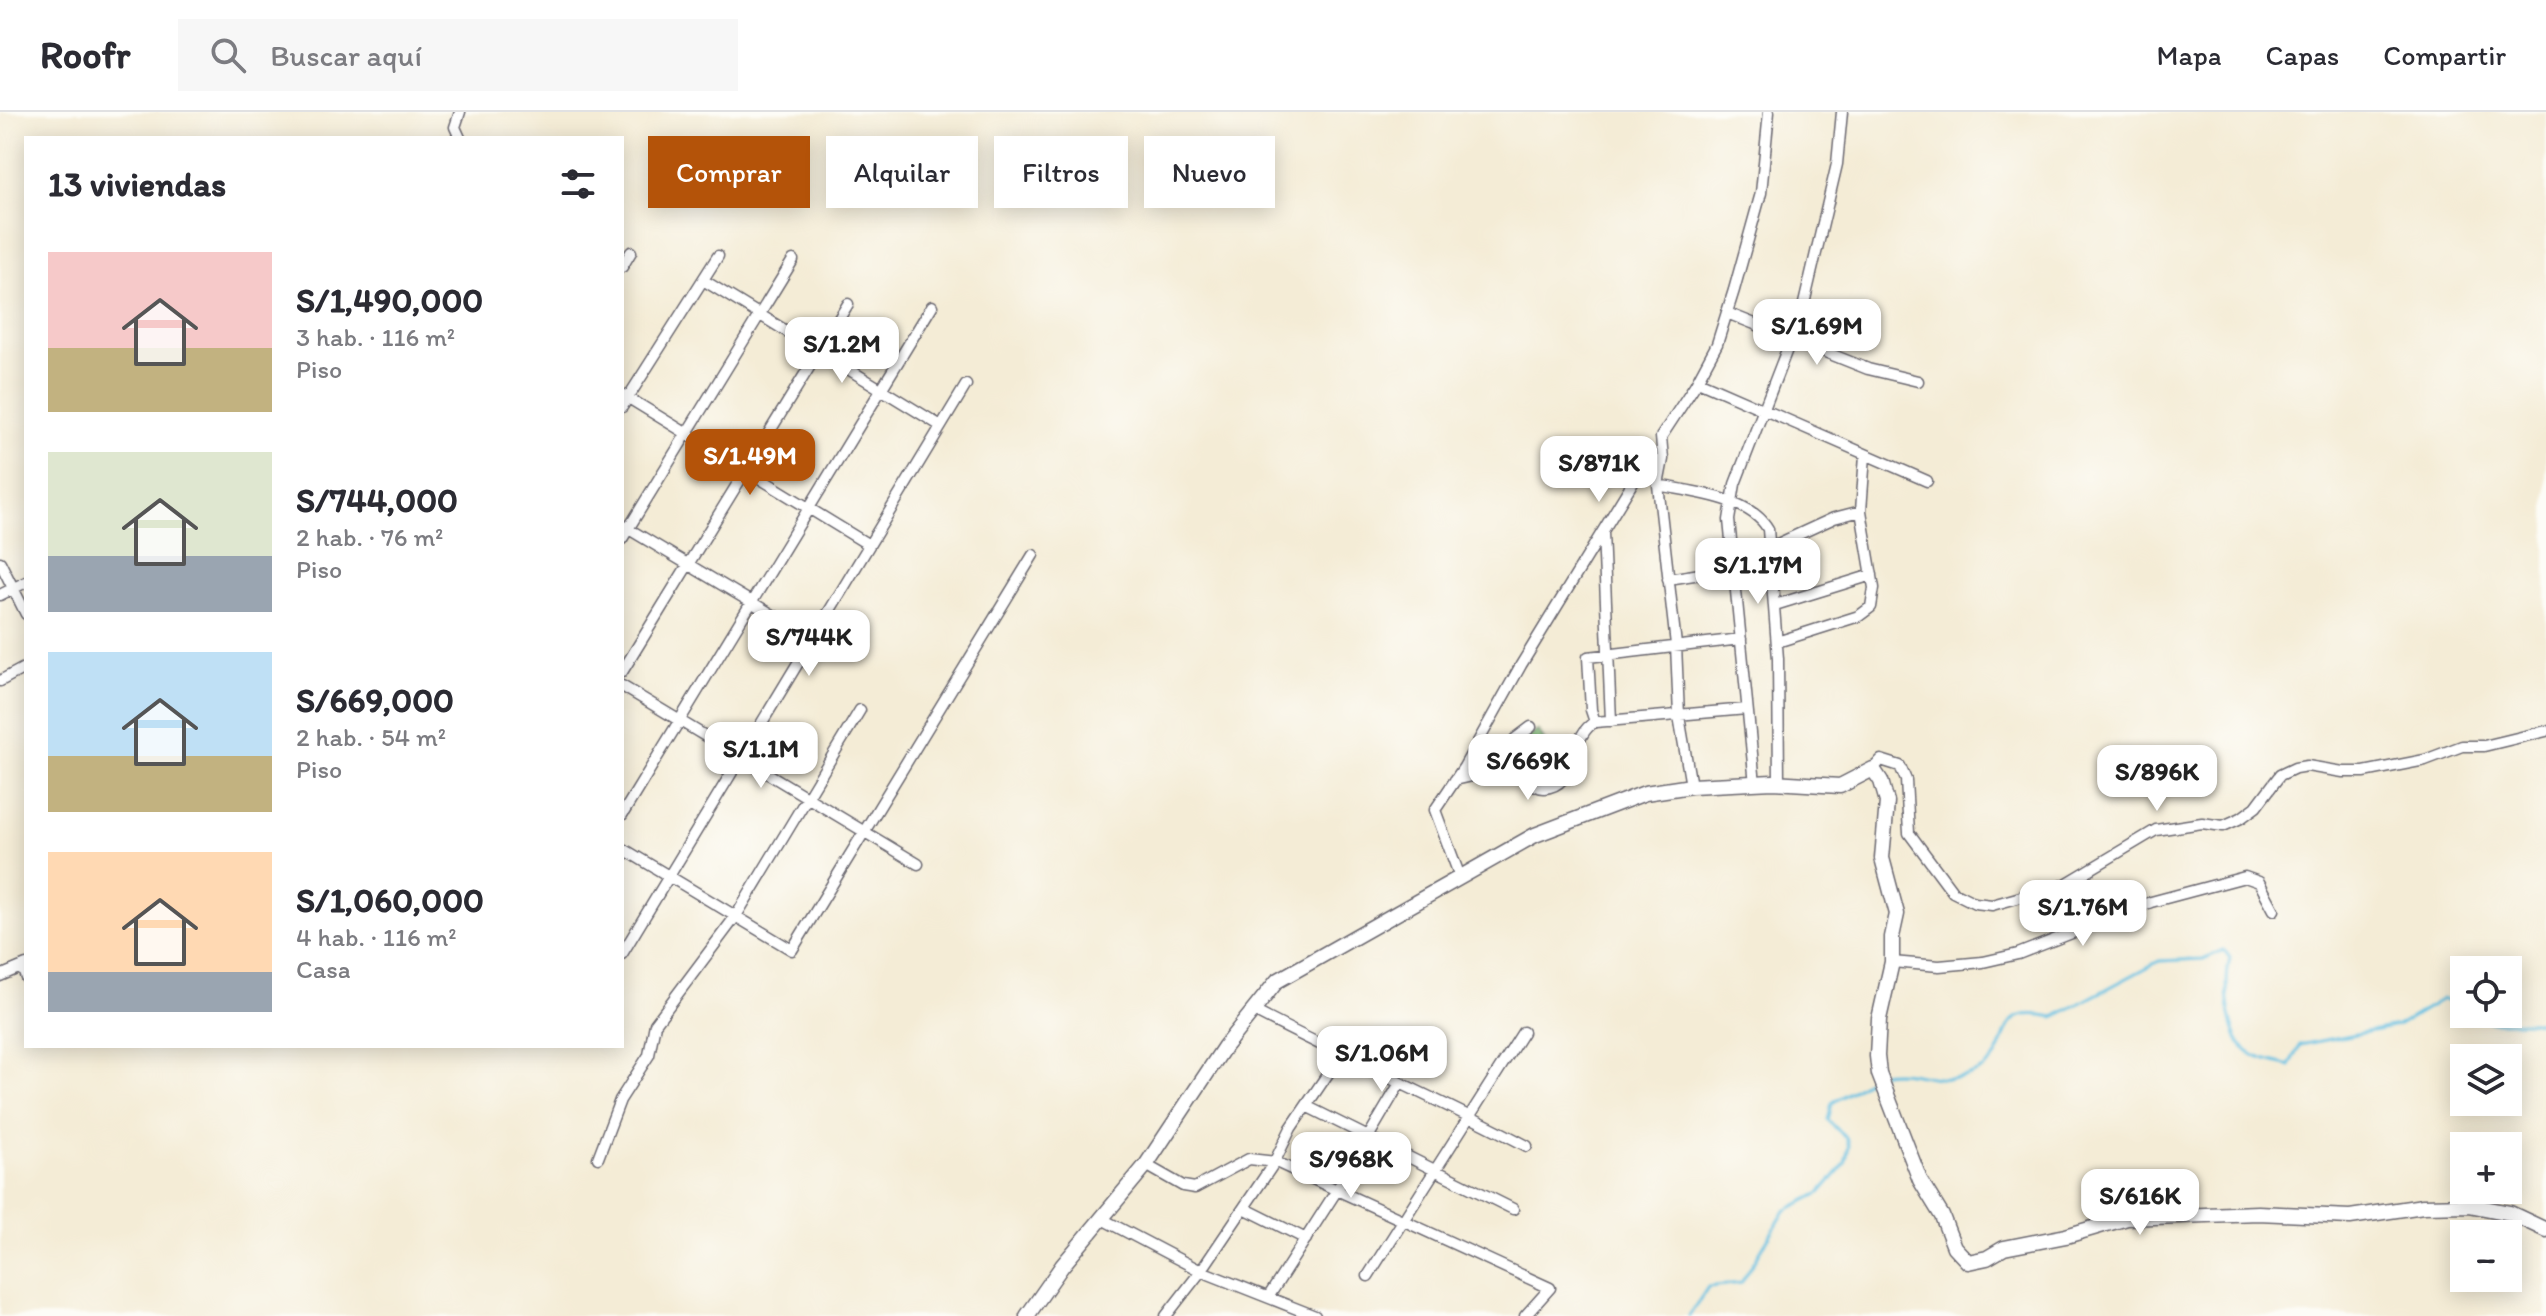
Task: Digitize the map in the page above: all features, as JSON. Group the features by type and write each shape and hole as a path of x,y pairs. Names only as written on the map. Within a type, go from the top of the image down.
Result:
{"street":[{"path":"459,136 455,127 460,112"},
{"path":"1691,786 1679,716 1676,645 1658,485 1663,459 1661,437 1698,381 1717,344 1761,193 1769,112"},
{"path":"1755,784 1733,569 1730,502 1803,308 1833,184 1842,112"},
{"path":"624,264 631,252"},
{"path":"718,256 624,400 687,433 869,545"},
{"path":"793,260 624,531 688,564 813,639"},
{"path":"703,280 941,426"},
{"path":"624,669 848,304"},
{"path":"624,812 932,306"},
{"path":"1727,313 1868,369 1918,381"},
{"path":"1698,381 1927,481"},
{"path":"624,951 966,385"},
{"path":"1777,642 1869,611 1874,595 1861,511 1865,455"},
{"path":"1460,877 1435,810 1642,467 1663,459"},
{"path":"1658,485 1730,502 1760,517 1768,529 1777,642 1779,783"},
{"path":"1668,579 1733,569 1834,518 1861,511"},
{"path":"1603,531 1611,721"},
{"path":"624,849 792,950 1033,555"},
{"path":"0,562 24,610"},
{"path":"1775,605 1872,575"},
{"path":"0,595 24,583"},
{"path":"1595,722 1591,710 1588,657 1741,639"},
{"path":"0,681 24,668"},
{"path":"624,687 918,864"},
{"path":"1531,727 1513,743 1513,752 1536,787 1543,789 1556,785 1566,777 1582,736 1595,722 1747,709"},
{"path":"598,1158 620,1100 649,1055 655,1024 736,916 860,710"},
{"path":"1027,1316 1062,1266 1146,1165 1225,1046 1277,981 1535,835 1645,793 1691,786 1779,783 1840,786 1873,769 1881,760 1900,766 1906,780 1909,833 1953,892 1975,903 1992,905 2064,885 2156,830 2202,823 2223,826 2241,818 2256,807 2280,775 2295,768 2307,766 2364,772 2425,760 2462,746 2495,744 2546,731"},
{"path":"1455,780 1520,765"},
{"path":"1873,769 1881,781 1887,802 1882,858 1897,914 1892,937 1892,962 1879,1019 1877,1056 1881,1078 1920,1180 1942,1216 1954,1247 1968,1262 1987,1258 2004,1248 2141,1217 2258,1213 2350,1217 2423,1206 2469,1205 2510,1213 2546,1230"},
{"path":"1892,962 1939,966 1983,962 2018,954 2151,902 2245,877 2259,882 2274,910"},
{"path":"0,976 24,966"},
{"path":"1252,1010 1527,1146"},
{"path":"1368,1276 1523,1032"},
{"path":"1166,1316 1244,1208 1274,1163 1291,1128 1340,1056"},
{"path":"1269,1296 1400,1083"},
{"path":"1306,1106 1513,1209"},
{"path":"1146,1165 1183,1186 1195,1188 1249,1159 1274,1163 1550,1288 1525,1316"},
{"path":"1244,1208 1306,1239"},
{"path":"1102,1219 1201,1271 1315,1316"}],"green space":[{"path":"1538,731 1563,769 1539,784 1514,747"}],"waterway":[{"path":"1882,1073 1942,1078 1966,1076 1991,1062 2011,1022 2019,1017 2033,1014 2054,1017 2159,961 2203,959 2224,950 2230,958 2227,981 2235,1034 2248,1052 2290,1066 2300,1045 2397,1026 2442,999 2450,1003"},
{"path":"2522,1022 2546,1022"},
{"path":"1689,1316 1708,1287 1741,1283 1785,1211 1820,1193 1845,1164 1849,1146 1846,1138 1828,1120 1832,1103 1875,1076"}]}
